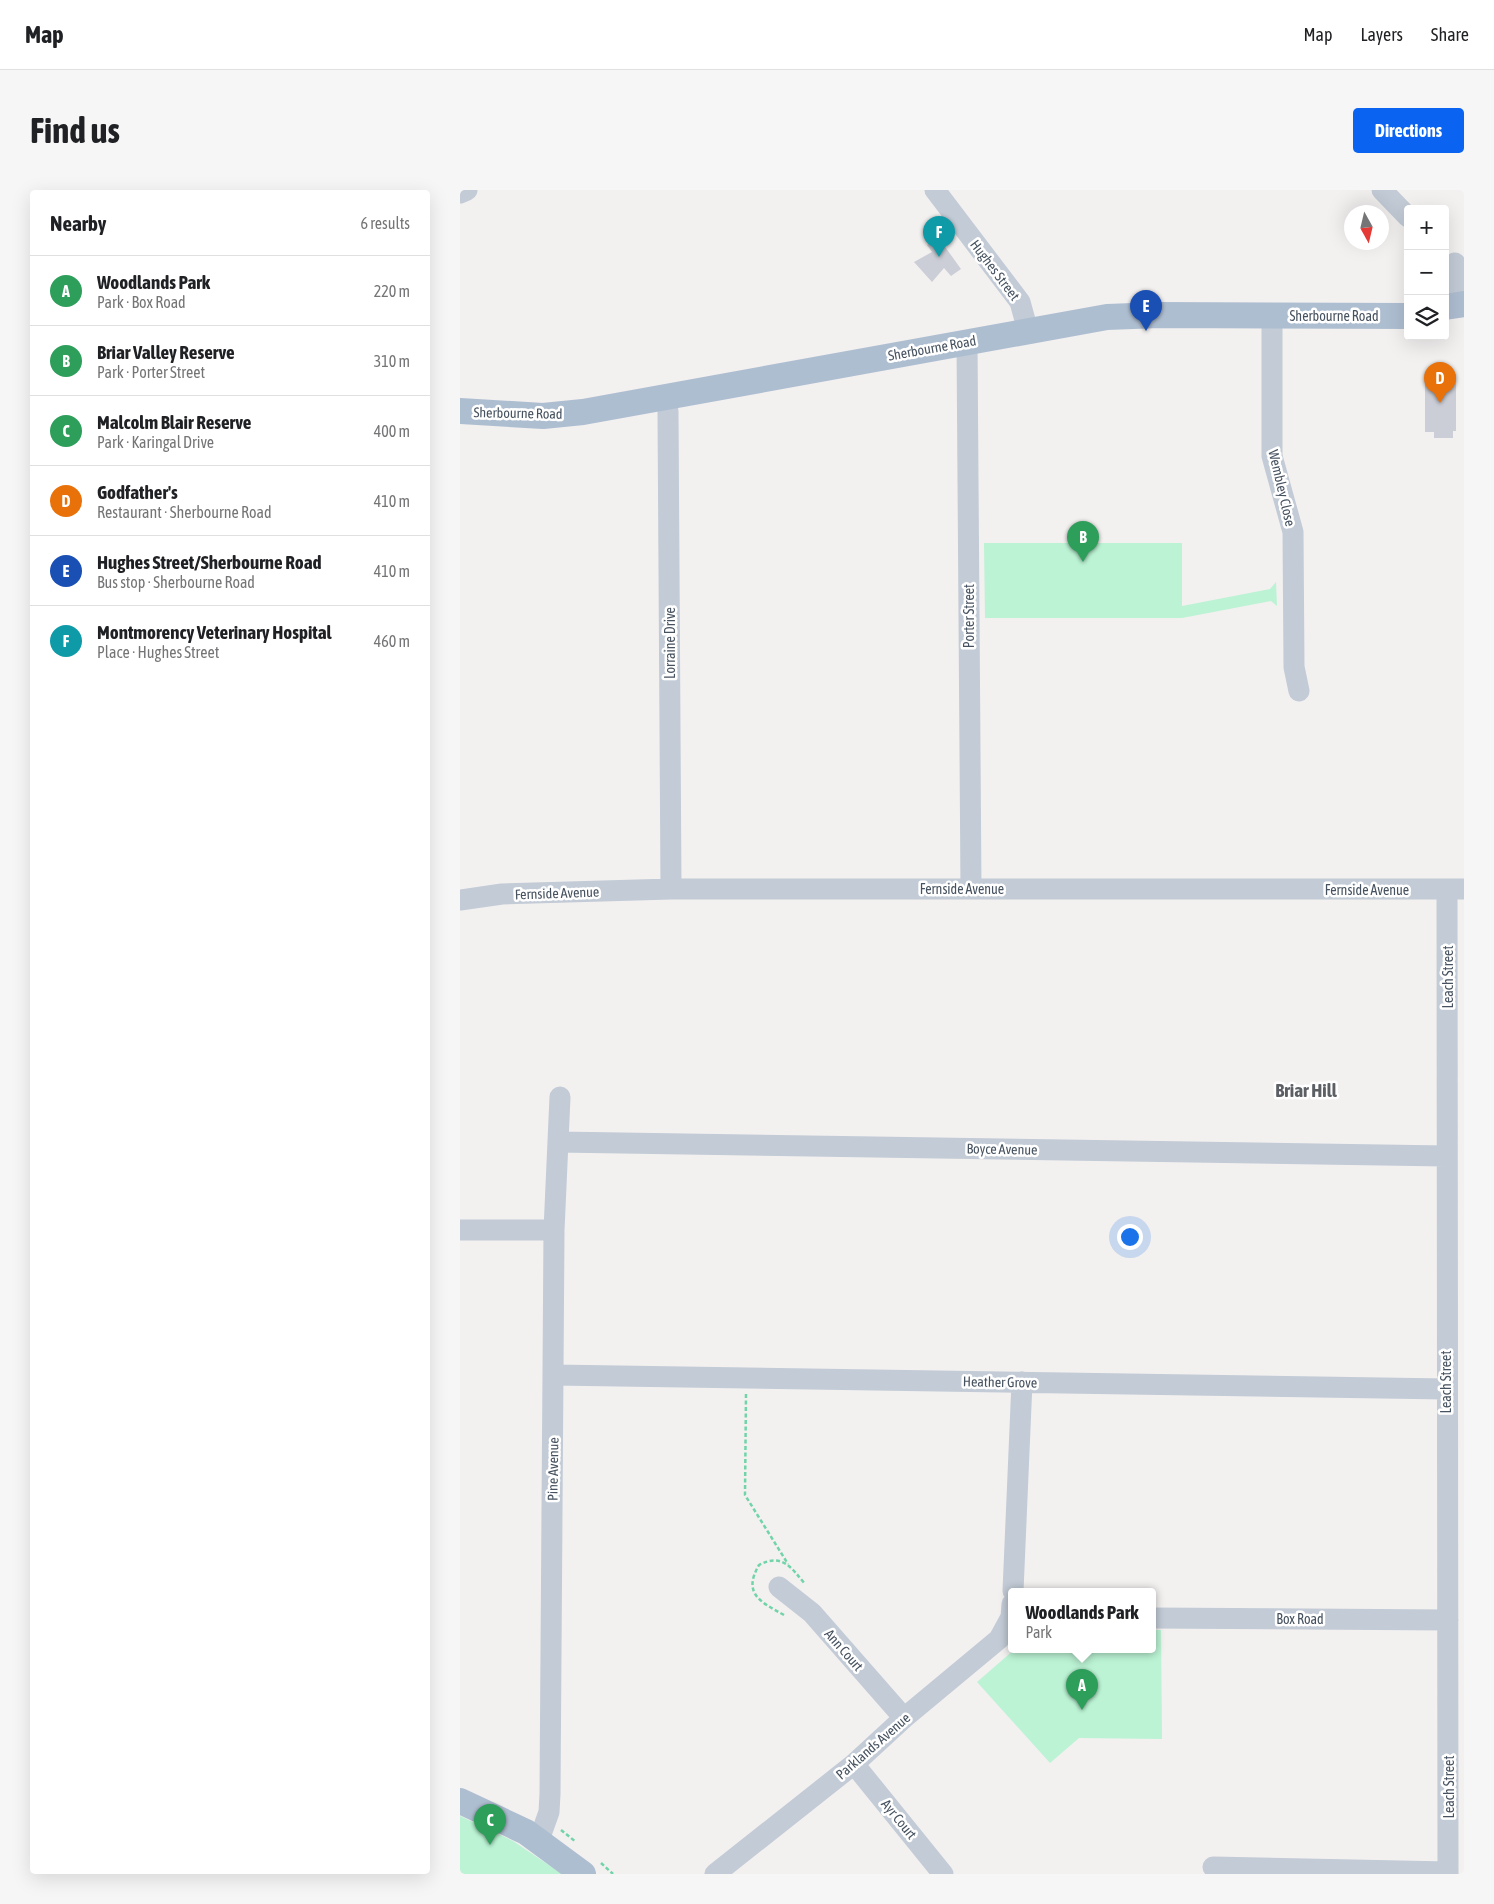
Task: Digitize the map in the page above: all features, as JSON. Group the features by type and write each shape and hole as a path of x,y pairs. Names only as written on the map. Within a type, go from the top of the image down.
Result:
{"main road":[{"path":"1449,306 1464,304"},
{"name":"Sherbourne Road","path":"460,411 524,415 563,415 666,398 1028,331 1124,316 1404,316"},
{"path":"1449,324 1464,323"},
{"path":"460,1801 507,1821 539,1840 583,1874"}],"street":[{"path":"460,193 467,190"},
{"name":"Hughes Street","path":"935,190 1020,302 1028,331"},
{"path":"1382,190 1404,213"},
{"path":"1449,297 1454,290 1456,282 1455,263"},
{"name":"Wembley Close","path":"1272,315 1272,456 1293,532 1294,667 1299,691"},
{"name":"Porter Street","path":"967,342 971,889"},
{"name":"Lorraine Drive","path":"666,398 668,422 672,889"},
{"name":"Fernside Avenue","path":"460,900 502,894 672,889 1456,889"},
{"name":"Leach Street","path":"1448,1873 1457,1710 1448,1620 1446,1156 1456,1063 1456,889"},
{"name":"Pine Avenue","path":"539,1840 549,1812 550,1794 554,1230 560,1097"},
{"name":"Boyce Avenue","path":"558,1142 1446,1156"},
{"path":"460,1230 554,1230"},
{"name":"Heather Grove","path":"554,1375 1446,1389"},
{"path":"1013,1588 1022,1382"},
{"name":"Ann Court","path":"779,1587 812,1613 904,1718"},
{"name":"Box Road","path":"1156,1618 1448,1620"},
{"name":"Parklands Avenue","path":"715,1874 854,1764 904,1718 999,1639 1008,1624"},
{"name":"Ayr Court","path":"854,1764 944,1874"},
{"path":"1213,1867 1448,1873"}],"path":[{"path":"746,1378 745,1495 790,1568"},
{"path":"785,1616 760,1601 754,1592 752,1584 759,1565 774,1559 784,1562 806,1584"}],"green space":[{"path":"984,543 1182,543 1182,606 1270,589 1276,582 1277,606 1271,601 1182,618 985,618"},
{"path":"1156,1630 1161,1630 1162,1739 1079,1738 1050,1763 977,1682 1010,1653 1156,1653"},
{"path":"460,1816 513,1841 562,1874 460,1874"}],"building":[{"path":"938,237 961,269 951,276 944,268 932,282 914,262 932,252 927,245"},
{"path":"1425,374 1456,374 1456,431 1453,431 1453,438 1434,438 1434,432 1425,432"}],"place":[{"name":"Montmorency Veterinary Hospital","path":"939,257"},
{"name":"Hughes Street/Sherbourne Road","path":"1146,331"},
{"name":"Godfather's","path":"1440,403"},
{"name":"Briar Valley Reserve","path":"1083,562"},
{"name":"Woodlands Park","path":"1082,1710"},
{"name":"Malcolm Blair Reserve","path":"490,1845"}],"district":[{"name":"Briar Hill","path":"1306,1090"}]}
